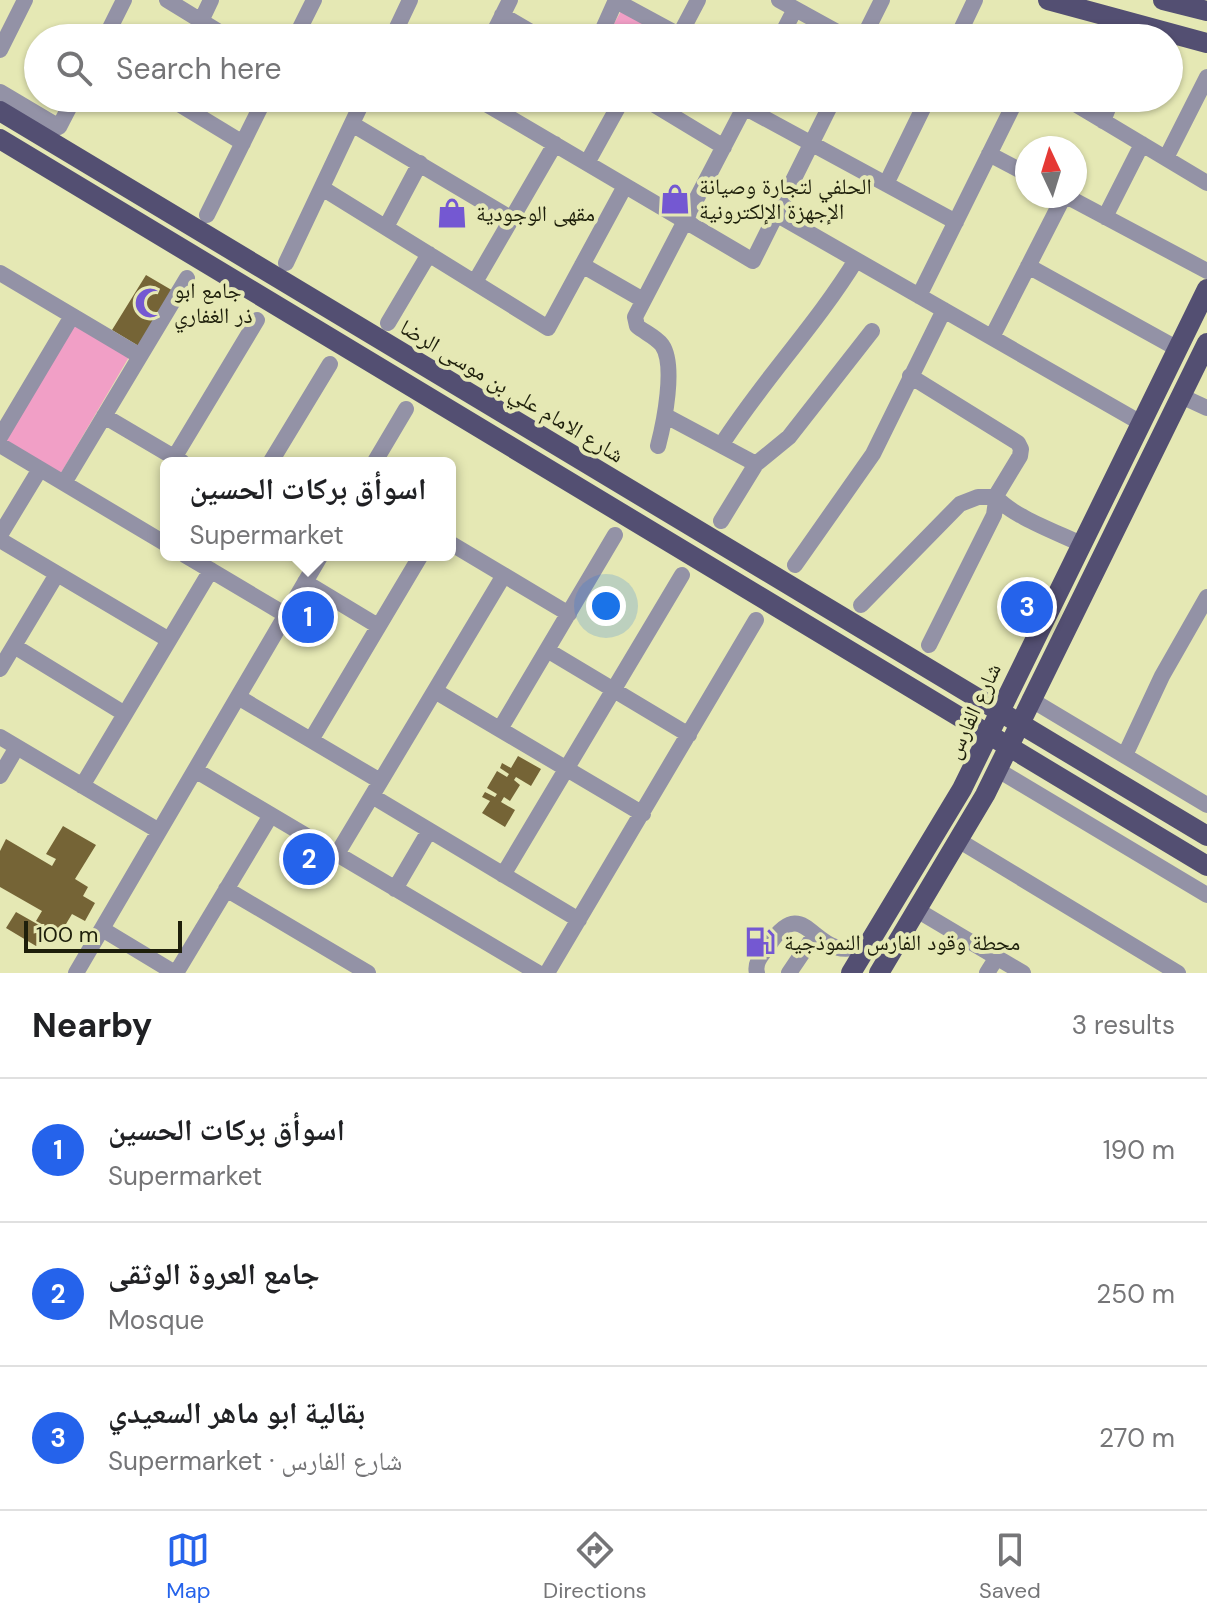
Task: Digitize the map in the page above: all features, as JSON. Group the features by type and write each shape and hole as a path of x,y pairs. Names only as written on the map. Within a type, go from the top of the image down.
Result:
{"main road":[{"path":"1048,0 1116,24"},
{"path":"1163,0 1207,11"},
{"path":"1183,39 1207,43"},
{"name":"شارع الامام علي بن موسى الرضا","path":"0,111 1020,724"},
{"path":"0,139 1207,866"},
{"name":"شارع الفارس","path":"851,973 962,789 1207,289"},
{"path":"879,973 998,770 1030,699 1207,343"},
{"path":"937,702 949,681"},
{"path":"1020,724 1207,836"}],"street":[{"path":"112,24 124,0"},
{"path":"167,0 206,24"},
{"path":"201,21 211,0"},
{"path":"302,24 314,0"},
{"path":"399,24 410,0"},
{"path":"605,24 616,0 656,24"},
{"path":"685,24 698,0"},
{"path":"779,0 822,24"},
{"path":"870,24 882,0"},
{"path":"966,24 975,0"},
{"path":"0,50 23,1"},
{"path":"506,8 525,24"},
{"path":"787,24 795,9"},
{"path":"1166,158 1207,77"},
{"path":"0,92 24,106"},
{"path":"34,112 59,127 67,112"},
{"path":"192,112 243,143"},
{"path":"207,215 258,112"},
{"path":"286,263 358,112"},
{"path":"500,112 753,261 827,112"},
{"path":"587,163 615,112"},
{"path":"666,112 724,147"},
{"path":"658,446 668,393 665,350 659,341 639,328 635,317 742,112"},
{"path":"761,112 811,145 956,222"},
{"path":"886,184 921,112"},
{"path":"919,296 1010,112"},
{"path":"1088,112 1207,183"},
{"path":"1103,121 1107,112"},
{"path":"352,124 512,219"},
{"path":"475,282 555,144"},
{"path":"1105,217 1142,144"},
{"path":"989,154 1015,168"},
{"path":"386,227 420,163"},
{"path":"322,188 548,328 625,186"},
{"path":"992,337 1059,208"},
{"path":"1087,208 1207,271"},
{"path":"776,214 1141,423"},
{"path":"388,323 429,254"},
{"path":"722,444 856,260"},
{"path":"582,265 643,300"},
{"path":"1028,266 1178,349"},
{"path":"0,273 140,356"},
{"path":"64,483 187,278"},
{"path":"795,565 873,454 944,310"},
{"path":"0,437 72,316"},
{"path":"181,457 257,320"},
{"path":"721,521 756,464 789,437 872,331"},
{"path":"274,457 330,364"},
{"path":"910,376 1020,446 1020,456 996,497 994,515 929,645"},
{"path":"1181,396 1207,408"},
{"path":"378,457 406,409"},
{"path":"104,416 174,457"},
{"path":"666,416 756,464"},
{"path":"0,445 160,540"},
{"path":"40,469 0,538 169,640"},
{"path":"861,605 960,504 978,497 996,497 1008,510 1081,544"},
{"path":"500,729 615,535"},
{"path":"456,547 569,614"},
{"path":"195,561 286,615"},
{"path":"76,973 317,561"},
{"path":"311,740 417,561"},
{"path":"82,786 211,570"},
{"path":"0,669 57,574"},
{"path":"337,854 504,575"},
{"path":"503,875 682,575"},
{"path":"305,582 378,626"},
{"path":"1125,755 1162,676 1207,597"},
{"path":"547,973 756,620"},
{"path":"14,646 125,714"},
{"path":"547,650 689,735"},
{"path":"435,691 643,814"},
{"path":"238,697 311,740 429,831 579,920"},
{"path":"1030,699 1205,798"},
{"path":"0,737 159,831"},
{"path":"0,776 17,747"},
{"path":"195,770 528,971"},
{"path":"998,770 1207,895"},
{"path":"102,929 176,973 271,815"},
{"path":"395,889 429,831"},
{"path":"958,840 1178,973"},
{"path":"226,889 368,973"},
{"path":"917,910 1023,973"},
{"path":"757,973 757,962 783,926 798,924 837,951 854,950 869,942"},
{"path":"789,973 814,936"},
{"path":"987,973 997,957"}],"shaded area":[{"path":"621,11 645,24 614,24"},
{"path":"74,325 129,357 61,473 6,441"}],"building":[{"path":"146,275 175,292 142,348 112,330"},
{"path":"518,756 541,769 531,786 516,777 514,780 520,785 510,801 504,797 501,802 515,810 505,827 482,813 490,801 482,797 485,792 495,797 497,794 487,788 497,771 507,777 509,774 500,768 502,763 511,768"},
{"path":"63,826 96,845 75,879 88,887 83,896 95,903 85,921 72,914 60,934 36,921 42,911 0,887 0,851 6,839 52,866 56,859 46,854"},
{"path":"306,846 321,855 303,887 288,879"},
{"path":"16,912 46,929 36,946 6,928"}],"place":[{"name":"الحلفي لتجارة وصيانة الإجهزة الإلكترونية","path":"675,199"},
{"name":"مقهى الوجودية","path":"452,213"},
{"name":"جامع ابو ذر الغفاري","path":"150,303"},
{"name":"بقالية ابو ماهر السعيدي","path":"1027,607"},
{"name":"اسوأق بركات الحسين","path":"308,617"},
{"name":"جامع العروة الوثقى","path":"309,859"},
{"name":"محطة وقود الفارس النموذجية","path":"760,942"}]}
